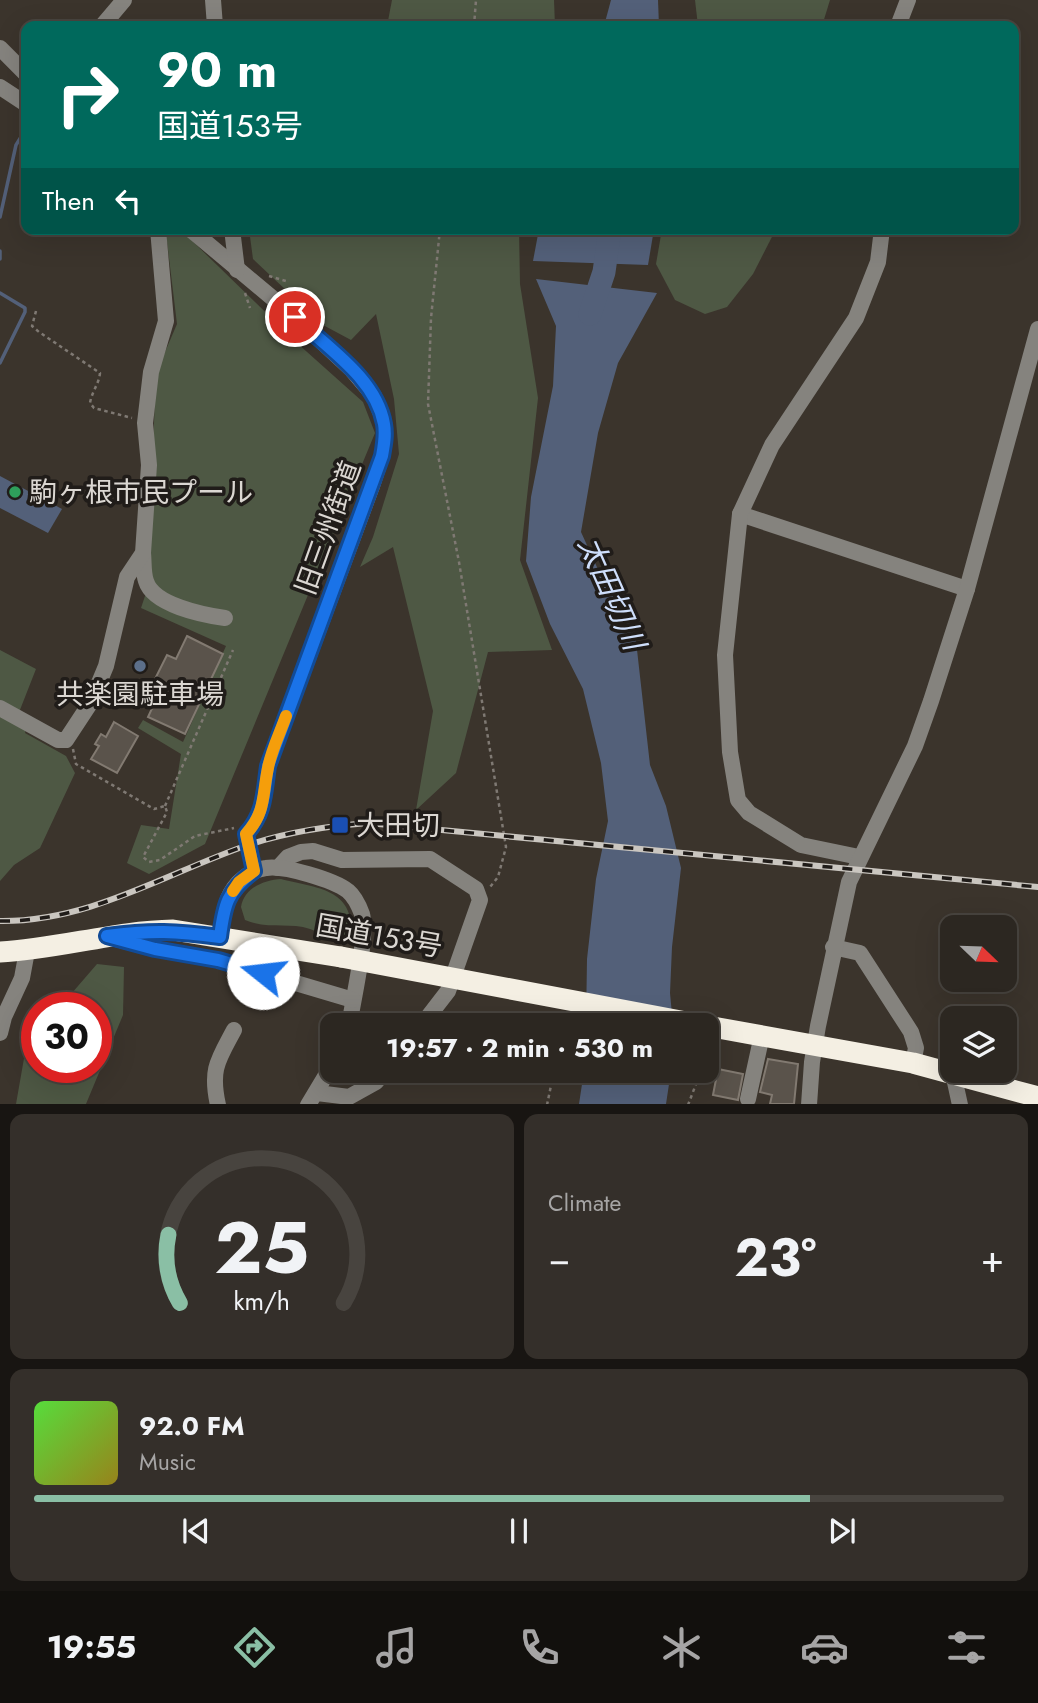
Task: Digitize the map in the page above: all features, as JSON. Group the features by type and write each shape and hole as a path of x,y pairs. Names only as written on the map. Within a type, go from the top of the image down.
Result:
{"highway":[{"name":"国道153号","path":"0,952 27,951 145,930 173,930 341,957 621,1013"},
{"name":"国道153号","path":"719,1031 762,1035 940,1070"},
{"name":"国道153号","path":"988,1083 1038,1097"}],"street":[{"path":"106,21 124,0"},
{"path":"213,0 215,21"},
{"path":"900,21 908,0"},
{"path":"0,48 21,69"},
{"path":"0,87 21,101"},
{"path":"159,235 166,321 150,372 146,418 149,465 143,553 146,583 155,596 197,614 225,618"},
{"name":"旧三州街道","path":"197,235 295,317 352,370 374,396 384,422 382,456 372,486 268,766 262,809 257,823 246,834"},
{"path":"233,235 237,270"},
{"path":"859,858 801,845 749,813 738,800 730,752 725,655 740,514 772,445 856,318 878,262 881,235"},
{"path":"809,1104 815,1045 833,947 849,882 915,746 967,589 1038,330"},
{"path":"740,514 967,589"},
{"path":"0,708 58,740 66,740 92,702 106,666 127,577 143,553"},
{"path":"246,834 254,871"},
{"path":"278,868 288,857 313,851 342,860 430,859 475,889 480,900 448,991 431,1013"},
{"path":"220,937 223,913 229,896 239,882 254,871 278,868 334,883 349,892 362,916 362,939 351,1013"},
{"path":"107,936 133,944 218,960 353,1000"},
{"path":"833,947 860,953 911,1032 916,1048 913,1063"},
{"path":"0,1033 2,1017 22,978 27,951"},
{"path":"218,1104 213,1083 217,1063 234,1030"},
{"path":"748,1099 762,1035"},
{"path":"313,1099 322,1083"},
{"path":"313,1099 349,1097 374,1083"},
{"path":"955,1083 960,1104"}],"path":[{"path":"474,21 476,0"},
{"path":"439,235 431,318 428,404 459,562 506,847 498,877 480,900"},
{"path":"36,311 32,326 100,373 90,402 94,408 130,418 146,418"},
{"path":"233,650 165,806 167,812 144,857 149,862 160,860 195,836 237,828 246,834"},
{"path":"66,740 73,750 76,764 154,809 165,806"},
{"path":"547,1104 551,1083"},
{"path":"688,1104 696,1083"}],"green space":[{"path":"392,0 554,0 555,21 388,21"},
{"path":"695,0 830,0 824,21 697,21"},
{"path":"166,235 186,235 297,343 363,402 375,433 205,844 149,874 127,863 141,825 169,829 181,754 138,728 143,720 183,742 226,646 141,608 148,587 155,396 159,366 177,324"},
{"path":"250,235 519,235 520,284 538,398 520,560 552,650 488,652 456,773 416,810 433,711 393,547 360,567 373,537 399,454 394,399 376,314 351,340 323,325 253,259"},
{"path":"661,235 773,235 753,274 727,307 705,314 675,300 656,264"},
{"path":"0,650 36,669 16,720 27,726 25,733 66,756 75,773 40,848 14,865 0,881"},
{"path":"281,879 321,889 341,900 351,922 352,938 346,944 302,927 262,925 245,920 241,907 250,890 262,883"},
{"path":"97,964 124,967 123,1015 112,1041 112,992 73,992"},
{"path":"21,1076 21,1083 95,1083 86,1104 16,1104"}],"water":[{"path":"611,0 658,0 659,21 605,21"},
{"path":"538,235 653,235 648,265 533,261"},
{"path":"536,279 657,293 618,363 598,433 581,532 601,576 635,632 650,765 666,806 681,868 672,947 672,1013 586,1013 587,959 596,879 608,821 601,763 583,689 550,624 526,561 531,497 553,386 556,326"},
{"name":"駒ヶ根市民プール","path":"0,476 62,509 48,533 0,508"},
{"path":"582,1083 669,1083 666,1104 579,1104"}],"building":[{"path":"187,636 223,654 185,734 148,717 162,687 153,683 167,655 176,659"},
{"path":"114,722 138,736 117,773 91,759 99,746 95,744 101,734 106,737"},
{"path":"768,1059 798,1064 794,1104 770,1104 772,1095 760,1092"},
{"path":"719,1069 743,1074 738,1100 713,1095 715,1083 719,1083"}],"waterway":[{"path":"0,217 16,145 21,137"},
{"name":"太田切川","path":"590,314 604,272 609,235"},
{"path":"0,251 0,259"},
{"path":"0,293 25,308 0,363"}],"railway":[{"path":"0,921 33,919 96,905 217,856 278,836 368,823 1038,887"}],"slow traffic":[{"path":"233,891 239,882 254,871 246,834 257,823 262,809 268,766 286,716"}],"place":[{"name":"駒ヶ根市民プール","path":"15,492"},
{"name":"共楽園駐車場","path":"140,666"},
{"name":"大田切","path":"340,825"}],"route":[{"path":"263,973 218,960 122,942 107,936 145,930 173,930 220,937 223,913 229,896 239,882 254,871 246,834 257,823 262,809 268,766 382,456 384,422 374,396 352,370 295,317"}]}
